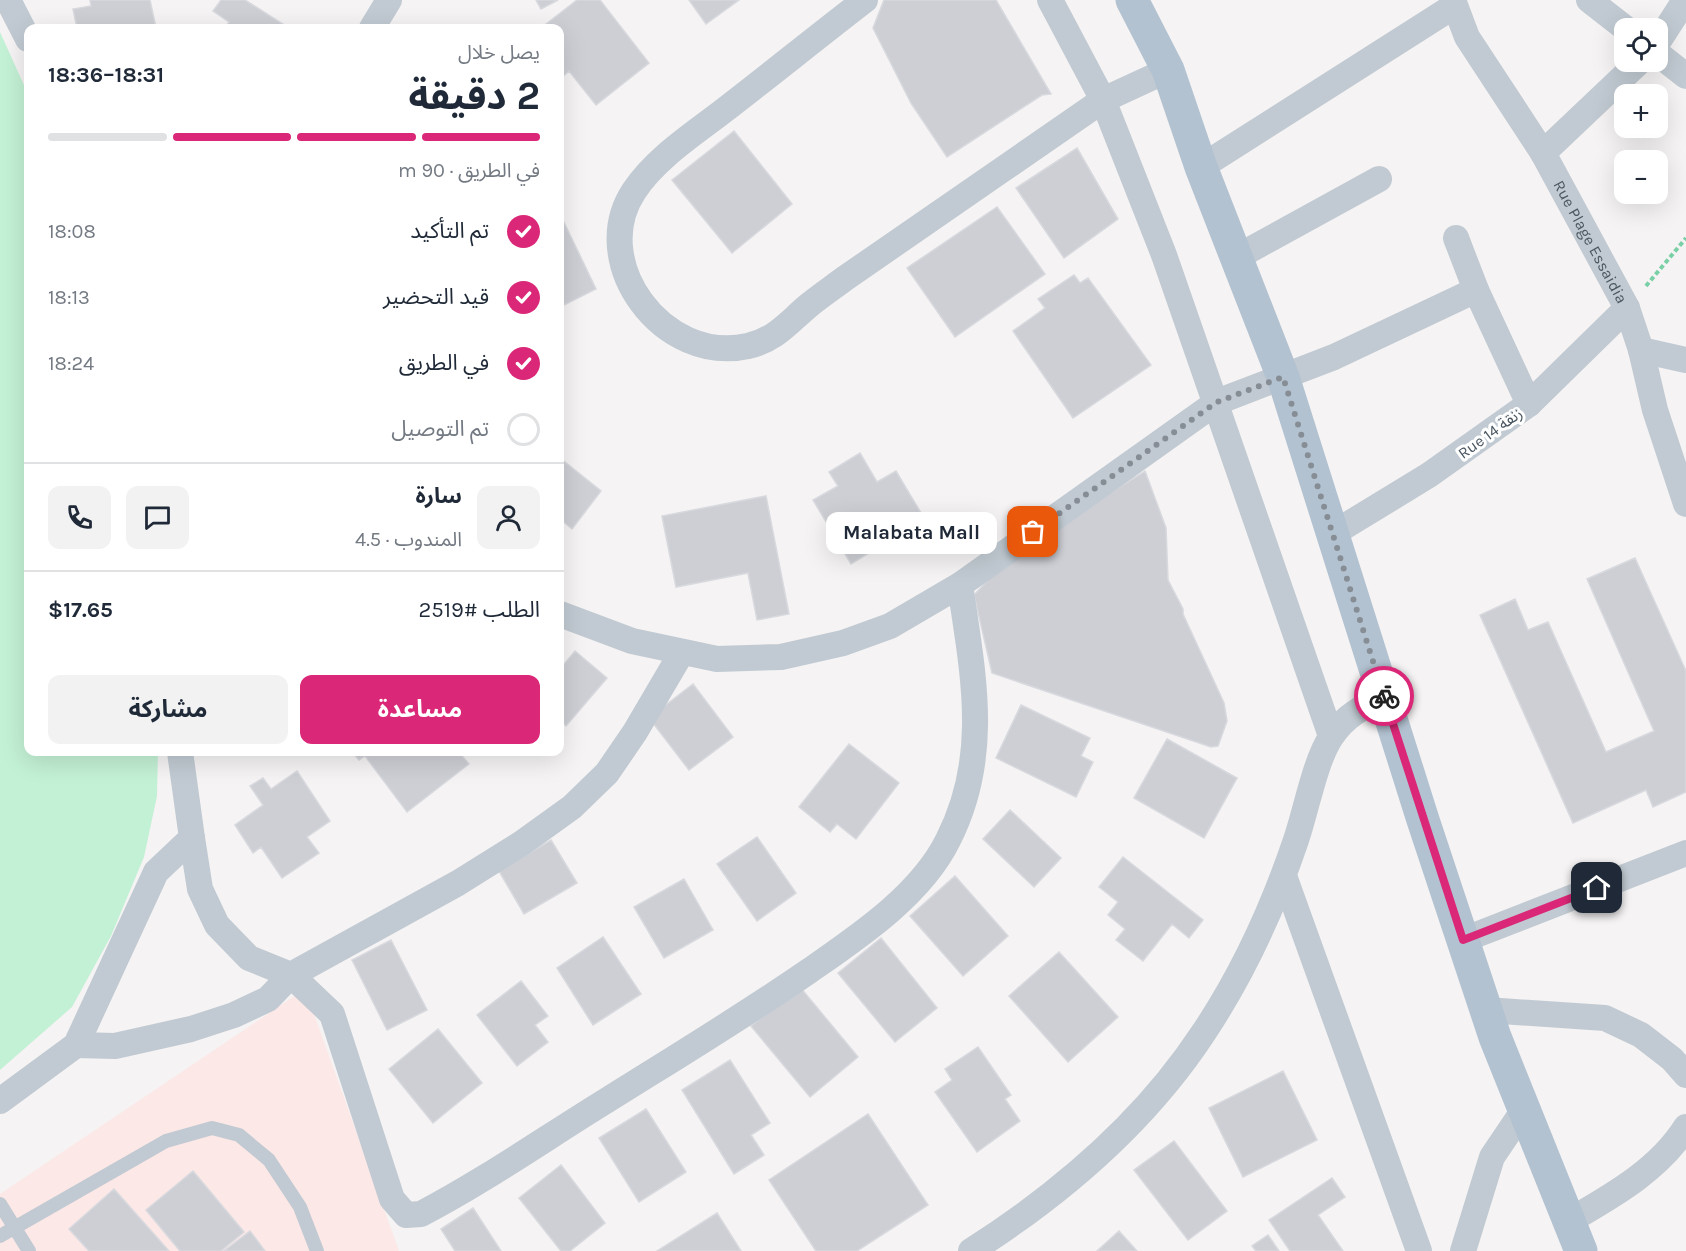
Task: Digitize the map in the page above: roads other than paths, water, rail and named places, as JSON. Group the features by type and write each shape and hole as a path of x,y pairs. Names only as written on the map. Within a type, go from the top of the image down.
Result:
{"main road":[{"path":"1132,0 1168,69 1201,167 1283,377 1486,1010 1523,1111 1581,1251"}],"street":[{"path":"8,0 24,31"},
{"path":"374,24 389,0"},
{"path":"865,0 682,142 634,190 626,206 621,226 621,246 627,272 643,304 654,319 683,340 702,346 735,348 765,340 784,330 807,307 844,279 1103,100 1168,69"},
{"path":"1050,0 1103,100 1164,255 1217,402 1331,736"},
{"path":"1589,0 1614,19"},
{"path":"1668,26 1685,0"},
{"path":"1201,167 1453,3"},
{"name":"Rue Plage Essaidia","path":"1453,3 1472,45 1543,153 1627,308 1641,350 1655,410 1686,504"},
{"path":"1668,62 1686,76"},
{"path":"1543,153 1628,72"},
{"path":"1237,257 1379,179"},
{"path":"1456,238 1476,290 1529,404"},
{"path":"564,616 632,641 717,659 749,660 814,651 891,626 960,585 1217,402 1389,332 1476,290"},
{"name":"Rue 14 زنقة","path":"1334,533 1429,475 1529,404 1627,308"},
{"path":"1641,350 1686,360"},
{"path":"181,756 200,889 217,925 249,958 291,975 332,1014 393,1203 409,1215 422,1214 754,1009 889,912 928,871 948,842 957,820 968,789 976,746 976,693 960,585"},
{"path":"76,1044 115,1046 201,1026 268,999 291,975 458,884 572,807 607,773 635,732 682,652"},
{"path":"971,1251 1044,1200 1089,1163 1137,1119 1177,1072 1236,981 1284,876 1331,736 1361,708 1385,698"},
{"path":"0,1101 76,1044 156,872 192,838"},
{"path":"1463,940 1686,853"},
{"path":"1284,876 1419,1251"},
{"path":"1486,1010 1605,1018 1641,1035 1672,1059 1686,1075"},
{"path":"1463,1251 1492,1157 1523,1111"},
{"path":"1569,1221 1649,1169 1677,1142 1686,1127"}],"lane":[{"path":"0,1236 166,1141 212,1128 239,1135 269,1160 300,1207 317,1251"},
{"path":"0,1204 29,1251"}],"place":[{"name":"Malabata Mall","path":"1033,532"}]}
